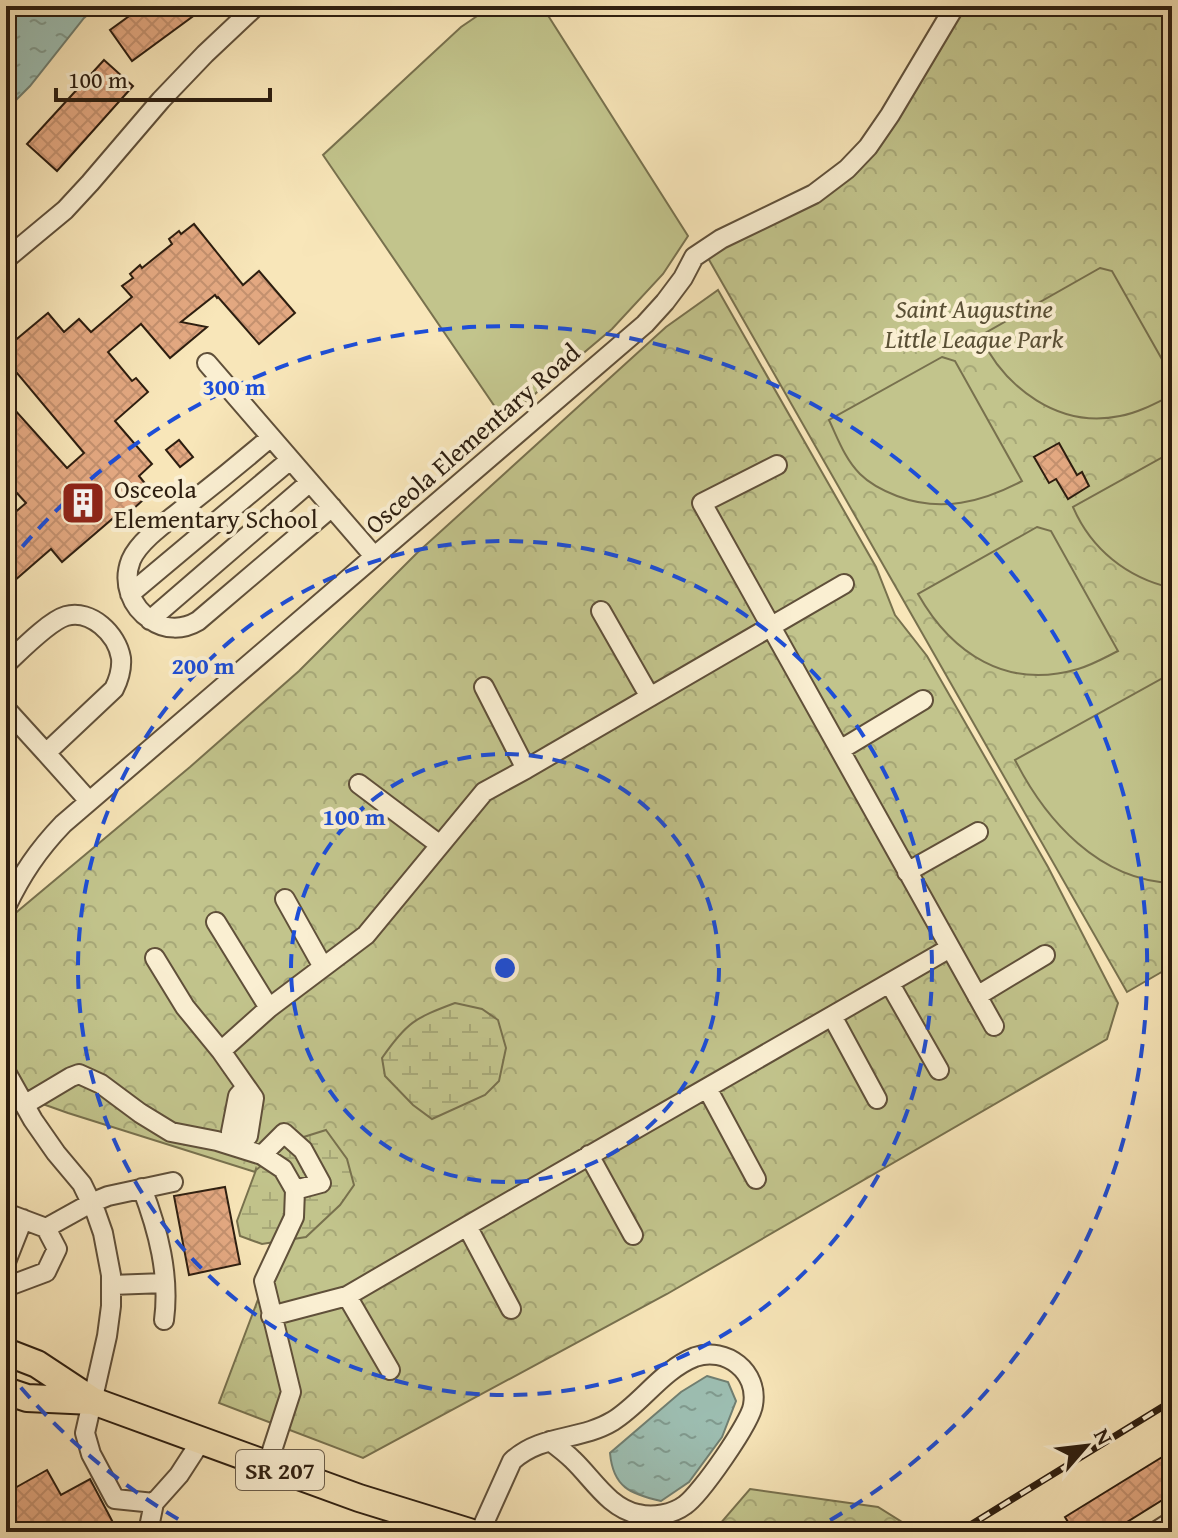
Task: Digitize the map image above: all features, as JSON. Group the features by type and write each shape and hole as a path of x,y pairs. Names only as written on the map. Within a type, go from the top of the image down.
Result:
{"highway":[{"name":"SR 207","path":"6,1352 37,1364 93,1401 267,1466 469,1532"},
{"name":"SR 207","path":"6,1391 27,1398 93,1401"}],"street":[{"path":"6,259 65,210 196,63 256,6"},
{"name":"Osceola Elementary Road","path":"6,907 26,868 63,824 645,324 683,278 694,257 721,239 814,194 847,169 868,147 890,115 955,6"},
{"path":"207,363 374,556"},
{"path":"271,437 135,553 127,578 134,603 154,623 173,628 186,627 198,621 332,507"},
{"path":"130,594 290,460"},
{"path":"777,465 702,503 994,1026"},
{"path":"150,620 310,482"},
{"path":"221,1051 269,1008 366,935 484,792 844,584"},
{"path":"601,611 650,697"},
{"path":"6,664 55,621 74,615 98,623 117,646 121,671 114,689 46,753"},
{"path":"484,687 526,769"},
{"path":"840,750 923,700"},
{"path":"6,709 89,801"},
{"path":"359,784 440,845"},
{"path":"907,872 978,832"},
{"path":"285,899 323,967"},
{"path":"216,922 269,1008"},
{"path":"271,1316 347,1296 950,948"},
{"path":"977,996 1045,955"},
{"path":"155,958 185,1007 246,1087 238,1096 231,1132 238,1144"},
{"path":"890,984 939,1070"},
{"path":"832,1016 877,1099"},
{"path":"6,1072 56,1153 82,1184 103,1233 108,1254 111,1285 107,1336 85,1433 91,1454 115,1499 154,1503"},
{"path":"24,1105 79,1074 101,1084 171,1132 238,1144 283,1169 295,1190 294,1217 264,1281 291,1392 267,1466"},
{"path":"707,1088 756,1179"},
{"path":"262,1155 284,1133 303,1150 321,1183 295,1190"},
{"path":"589,1155 633,1235"},
{"path":"46,1228 91,1203 119,1193 173,1182"},
{"path":"142,1188 158,1238 165,1283 164,1320"},
{"path":"6,1262 14,1216 46,1228 57,1249 46,1272 6,1287"},
{"path":"467,1226 511,1309"},
{"path":"111,1285 165,1283"},
{"path":"347,1296 390,1370"},
{"path":"480,1532 512,1461 521,1452 537,1444 550,1441 583,1434 611,1422 667,1375 696,1357 727,1357 739,1364 749,1376 753,1388 753,1406 743,1428 695,1497 670,1512 638,1514 624,1509 550,1441"},
{"path":"148,1532 154,1503 179,1475 201,1441"},
{"path":"1155,1532 1172,1521"}],"green space":[{"path":"492,6 542,6 688,236 663,274 612,329 504,420 323,155 461,27"},
{"name":"Saint Augustine Little League Park","path":"955,6 1172,6 1172,966 1127,992 704,251 847,169"},
{"path":"1100,268 1112,271 1172,377 1172,395 1133,413 1097,418 1055,410 1036,400 1004,372 980,336"},
{"path":"718,290 876,567 895,615 927,656 1048,867 1118,1003 1107,1039 667,1294 363,1458 219,1403 280,1241 256,1169 255,1172 6,1091 6,921 299,671 417,553 666,327"},
{"path":"942,357 955,361 1022,481 992,495 961,503 929,504 897,496 864,478 850,462 829,420"},
{"path":"1172,452 1172,588 1140,577 1112,560 1090,536 1073,507"},
{"path":"1037,527 1051,531 1118,651 1083,667 1052,674 1028,675 984,662 965,650 947,634 918,594"},
{"path":"1172,673 1172,883 1121,871 1098,859 1059,825 1042,805 1015,760"},
{"path":"455,1003 482,1009 498,1020 506,1048 499,1081 485,1095 432,1119 413,1105 385,1076 382,1058 398,1036 413,1023"},
{"path":"326,1130 347,1159 354,1185 340,1205 306,1237 262,1244 240,1236 237,1221 256,1170 291,1141"},
{"path":"750,1489 878,1507 918,1532 713,1532"}],"water":[{"path":"6,6 98,6 84,18 30,86 6,110"},
{"path":"707,1376 728,1382 736,1401 722,1437 689,1482 661,1501 632,1492 615,1474 610,1453 681,1392"}],"building":[{"path":"143,6 207,6 132,61 110,30"},
{"path":"104,60 133,86 57,171 27,144"},
{"path":"194,224 243,285 259,271 295,313 259,344 215,295 181,322 207,327 170,358 141,324 108,352 132,381 136,378 148,392 115,421 152,464 139,476 152,492 122,519 118,514 62,562 51,549 6,588 6,520 26,503 6,481 6,400 67,468 84,453 6,360 6,348 48,313 64,332 79,319 91,332 132,297 122,286 133,278 130,274 172,244 169,239 179,231 181,234"},
{"path":"179,440 193,457 180,467 166,450"},
{"path":"1059,443 1077,475 1082,472 1089,486 1068,499 1056,479 1049,483 1034,457"},
{"path":"225,1187 240,1264 189,1275 174,1196"},
{"path":"1172,1451 1172,1494 1111,1532 1074,1532 1065,1517"},
{"path":"47,1470 61,1495 90,1479 118,1532 6,1532 6,1493"}],"railway":[{"path":"959,1532 1172,1401"}],"place":[{"name":"Osceola Elementary School","path":"83,503"}]}
